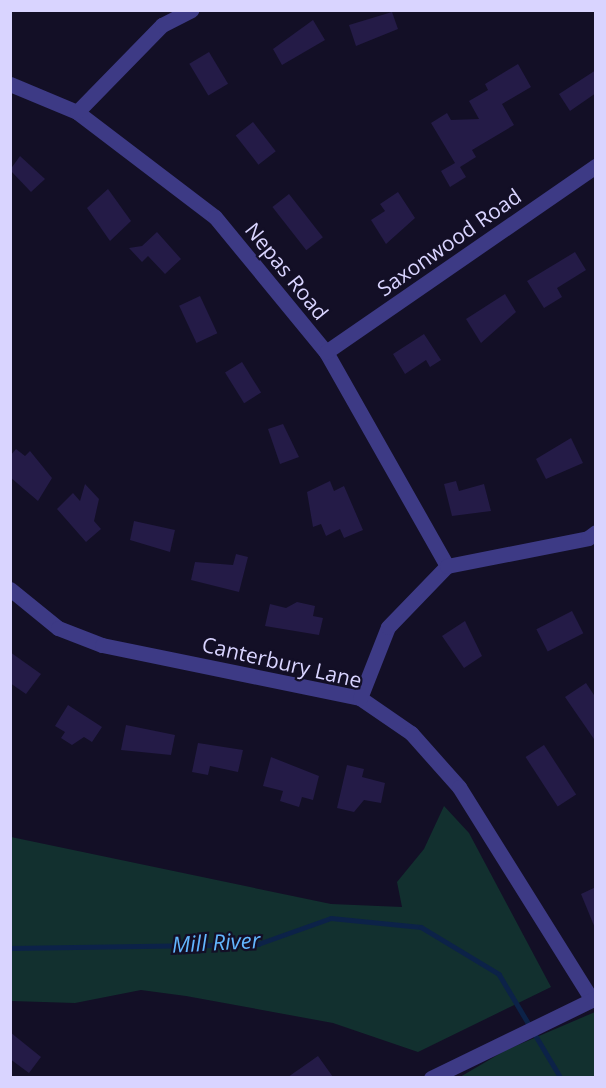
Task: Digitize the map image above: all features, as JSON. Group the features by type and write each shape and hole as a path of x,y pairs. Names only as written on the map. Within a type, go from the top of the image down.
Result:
{"street":[{"path":"77,112 162,25 191,10"},
{"name":"Nepas Road","path":"10,84 77,112 215,217 326,352 447,566"},
{"name":"Saxonwood Road","path":"326,352 596,166"},
{"path":"360,698 388,627 447,566 593,540"},
{"name":"Canterbury Lane","path":"10,589 58,628 102,645 360,698 411,732 459,787 594,999"},
{"path":"431,1077 594,999"}],"green space":[{"path":"444,806 469,833 551,987 418,1052 333,1023 141,990 75,1003 11,1001 11,837 331,904 402,907 397,882 424,849"},
{"path":"595,1012 595,1077 460,1077 506,1050"}],"building":[{"path":"392,12 398,29 356,46 349,25"},
{"path":"313,20 325,40 282,65 273,49"},
{"path":"209,52 228,84 208,96 189,64"},
{"path":"518,64 531,87 502,104 514,125 472,150 476,157 460,167 466,177 450,187 441,171 455,163 431,123 447,113 451,120 479,119 469,101 488,90 485,84"},
{"path":"596,70 596,93 570,111 559,94"},
{"path":"253,122 276,151 258,165 236,136"},
{"path":"20,156 45,179 31,192 10,170"},
{"path":"108,189 131,221 110,241 87,208"},
{"path":"398,192 415,218 386,244 371,220 385,211 380,204"},
{"path":"289,194 323,237 306,250 272,207"},
{"path":"157,232 181,259 165,274 148,256 142,262 129,248 142,246"},
{"path":"575,252 586,270 557,288 562,297 544,308 527,281"},
{"path":"505,294 516,312 481,343 466,319"},
{"path":"200,296 217,333 196,343 179,306"},
{"path":"424,334 441,360 430,367 426,360 405,374 393,354"},
{"path":"242,362 261,393 244,403 225,373"},
{"path":"283,424 299,457 280,464 268,429"},
{"path":"571,438 583,463 546,479 536,459"},
{"path":"16,449 25,456 30,451 52,478 38,501 10,477 10,456"},
{"path":"330,481 334,491 344,486 363,530 344,538 340,529 326,536 321,524 313,527 307,492"},
{"path":"456,481 459,491 484,484 491,511 452,516 444,484"},
{"path":"85,484 99,499 94,521 101,529 86,542 57,509 73,493 80,501"},
{"path":"134,521 175,530 170,552 130,540"},
{"path":"236,554 248,557 239,592 191,580 195,562 233,565"},
{"path":"297,602 315,606 313,616 323,618 319,635 265,626 270,604 286,608"},
{"path":"572,611 583,633 548,651 536,629"},
{"path":"465,621 482,656 464,668 442,636"},
{"path":"10,652 41,674 26,694 10,683"},
{"path":"586,683 596,698 596,742 565,697"},
{"path":"68,705 102,727 92,742 84,737 72,745 61,738 65,732 55,726"},
{"path":"126,725 175,735 171,755 121,750"},
{"path":"198,743 243,750 238,772 210,766 208,775 192,772"},
{"path":"544,745 576,794 558,806 526,757"},
{"path":"271,757 319,776 313,800 302,797 299,807 280,801 283,791 263,786"},
{"path":"347,765 364,769 362,777 385,783 381,803 364,800 354,812 337,808"},
{"path":"596,887 596,928 595,928 581,894"},
{"path":"10,1032 41,1057 29,1073 10,1059"},
{"path":"318,1056 333,1077 288,1077"}],"waterway":[{"name":"Mill River","path":"10,948 258,944 331,918 421,927 499,974 561,1078"}]}
